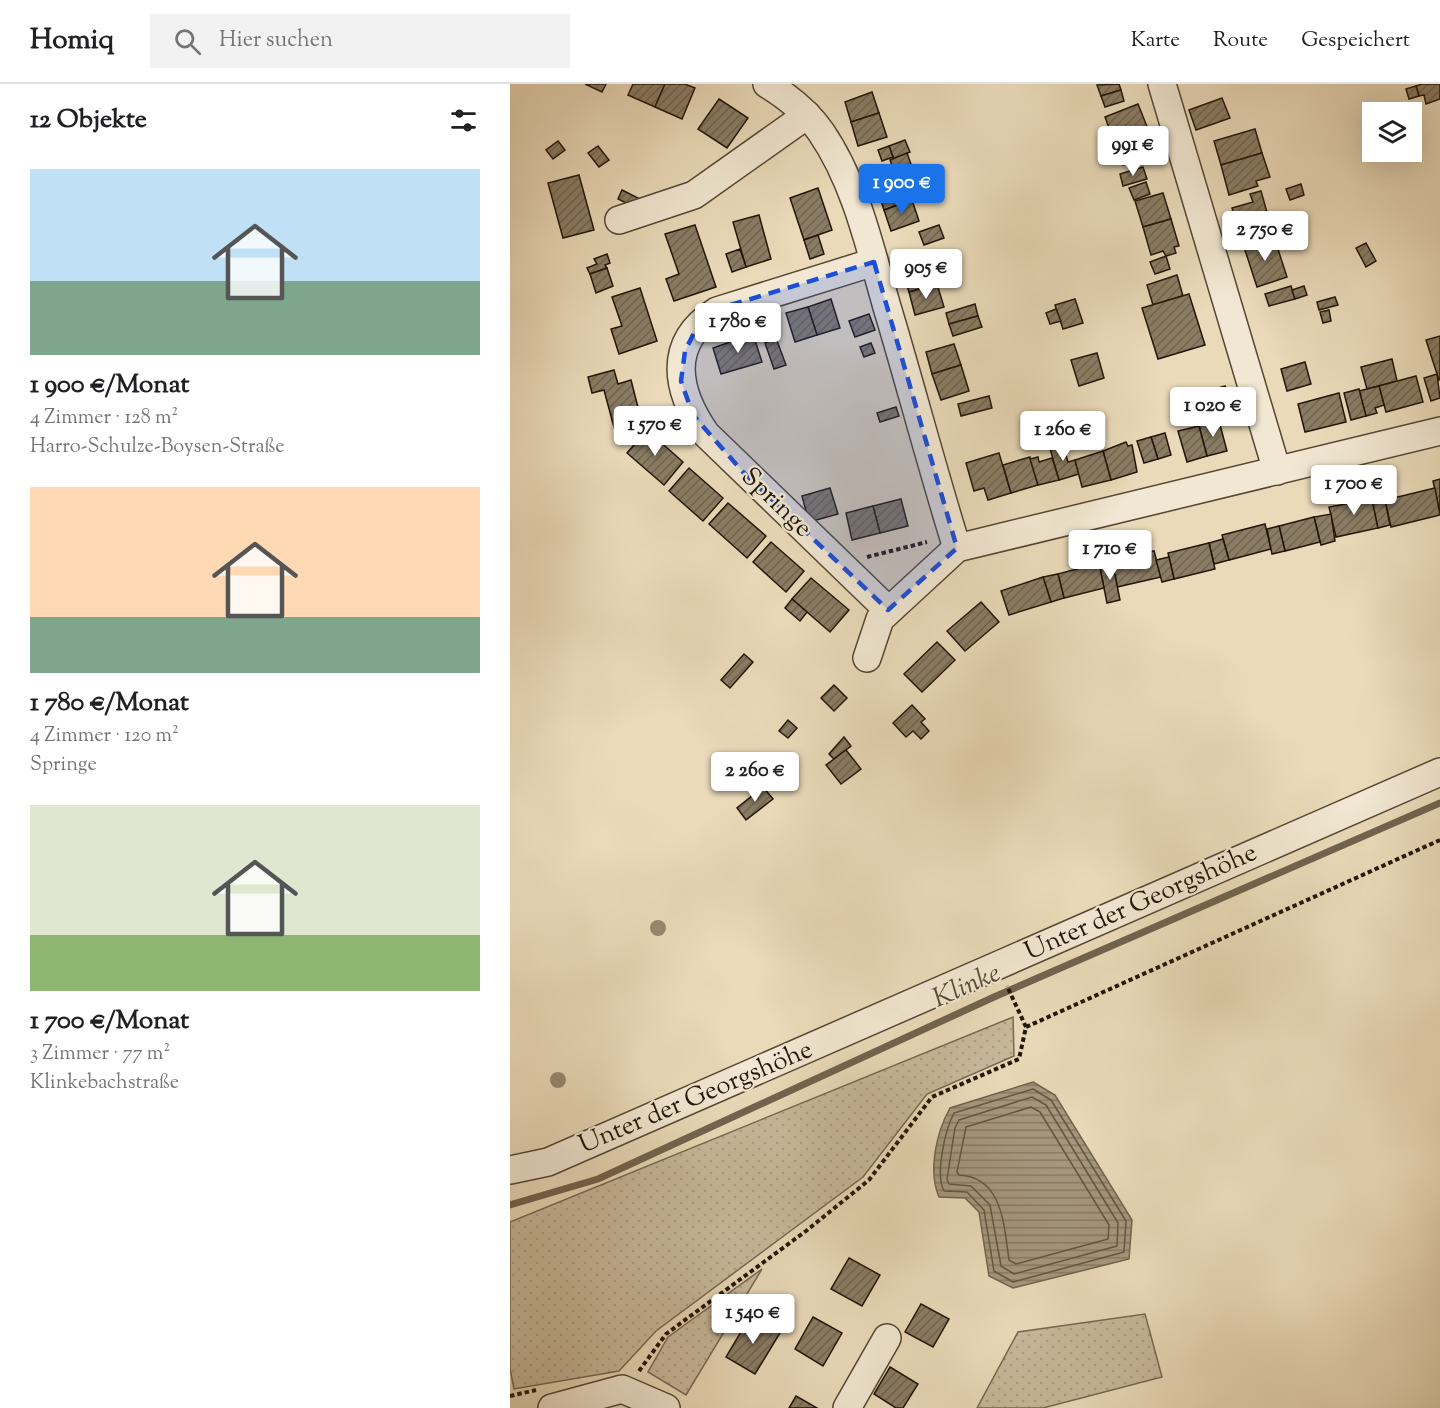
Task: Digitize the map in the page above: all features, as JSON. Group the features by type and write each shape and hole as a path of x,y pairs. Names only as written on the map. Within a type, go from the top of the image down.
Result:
{"street":[{"path":"767,84 807,116 826,142 849,183 955,542"},
{"path":"1162,84 1277,471"},
{"path":"619,220 694,195 807,116"},
{"name":"Springe","path":"874,262 717,311 691,335 681,368 684,397 706,434 888,610"},
{"path":"867,658 874,631 888,610 955,542 1277,471 1440,430"},
{"name":"Unter der Georgshöhe","path":"510,1170 549,1162 1001,973 1440,772"},
{"path":"847,1408 887,1338"},
{"path":"552,1408 622,1389 666,1408"}],"path":[{"path":"840,563 955,542"},
{"path":"1026,1027 1440,840"},
{"path":"622,1389 666,1334 806,1231 868,1180 932,1096 1019,1059 1026,1027 1001,973"}],"highlighted area":[{"path":"874,262 957,548 888,610 743,472 693,415 681,381 685,351 698,325 727,306"}],"shaded area":[{"path":"1013,1017 1014,1056 927,1094 863,1177 656,1331 619,1371 514,1389 510,1369 510,1222"},
{"path":"762,1269 686,1395 648,1372 668,1337"},
{"path":"1145,1314 1162,1377 1043,1408 977,1408 1018,1332"}],"water":[{"path":"1033,1082 1055,1095 1132,1220 1129,1259 1013,1288 989,1276 979,1212 965,1198 939,1197 934,1176 935,1152 937,1140 950,1108"}],"building":[{"path":"585,84 606,84 602,92"},
{"path":"633,84 665,84 655,107 628,95"},
{"path":"665,84 685,84 695,88 682,119 655,107"},
{"path":"1119,84 1121,90 1101,96 1097,85"},
{"path":"1440,84 1440,99 1426,104 1424,95 1419,96 1416,86"},
{"path":"1416,86 1419,96 1409,99 1406,89"},
{"path":"1121,90 1124,101 1105,107 1101,96"},
{"path":"872,92 879,113 851,122 845,102"},
{"path":"1222,98 1230,118 1196,130 1189,110"},
{"path":"719,99 748,118 727,148 698,129"},
{"path":"1138,104 1148,129 1114,142 1105,117"},
{"path":"879,113 887,137 858,146 851,122"},
{"path":"1255,129 1262,153 1221,165 1214,141"},
{"path":"1145,131 1153,154 1123,165 1114,142"},
{"path":"905,140 910,152 894,159 889,146"},
{"path":"558,141 565,150 553,159 546,150"},
{"path":"598,146 609,160 599,167 588,153"},
{"path":"889,146 893,157 882,161 878,150"},
{"path":"907,153 911,164 894,171 890,160"},
{"path":"1262,153 1270,177 1256,181 1258,186 1229,195 1221,165"},
{"path":"1143,167 1147,179 1123,186 1120,174"},
{"path":"902,173 912,200 884,210 875,183"},
{"path":"579,175 594,230 563,238 548,183"},
{"path":"1146,182 1150,194 1134,200 1129,188"},
{"path":"1301,184 1304,195 1290,200 1286,189"},
{"path":"818,188 832,230 804,240 790,198"},
{"path":"622,190 640,199 636,208 618,199"},
{"path":"1261,191 1270,223 1239,232 1232,208 1253,202 1250,194"},
{"path":"1163,193 1171,219 1143,227 1135,201"},
{"path":"912,200 919,221 891,231 884,210"},
{"path":"759,215 771,259 746,267 733,222"},
{"path":"1171,219 1179,246 1174,247 1176,253 1166,256 1163,251 1151,255 1143,227"},
{"path":"695,225 716,287 674,301 666,279 679,274 665,234"},
{"path":"939,225 944,238 924,245 919,232"},
{"path":"818,235 824,254 810,259 804,240"},
{"path":"1274,237 1287,277 1257,287 1244,247"},
{"path":"1366,243 1376,261 1366,267 1356,248"},
{"path":"740,249 746,267 732,272 726,254"},
{"path":"607,254 610,263 605,265 607,268 590,274 587,268 597,264 594,259"},
{"path":"1166,256 1170,269 1155,274 1150,262"},
{"path":"930,262 937,284 909,292 902,270"},
{"path":"607,268 613,286 596,293 590,274"},
{"path":"1177,275 1183,296 1153,305 1147,285"},
{"path":"937,284 944,307 915,315 909,292"},
{"path":"1291,286 1295,299 1269,306 1265,294"},
{"path":"1304,286 1307,295 1295,299 1292,290"},
{"path":"640,288 657,341 619,354 611,329 622,326 612,297"},
{"path":"1189,294 1205,345 1158,359 1142,308"},
{"path":"1335,297 1338,305 1319,310 1317,302"},
{"path":"831,299 840,328 817,335 808,307"},
{"path":"1075,299 1083,323 1063,329 1055,305"},
{"path":"975,304 978,316 949,324 946,313"},
{"path":"808,307 817,335 795,342 786,313"},
{"path":"1056,309 1061,321 1050,324 1046,313"},
{"path":"1329,310 1331,321 1323,323 1320,312"},
{"path":"869,314 875,330 855,337 849,321"},
{"path":"978,316 982,327 953,336 949,324"},
{"path":"753,334 762,362 721,374 713,348"},
{"path":"1440,336 1440,379 1439,380 1426,340"},
{"path":"776,338 786,365 774,369 765,343"},
{"path":"871,343 875,353 864,357 860,347"},
{"path":"954,344 961,365 932,374 926,352"},
{"path":"1097,353 1104,378 1079,386 1071,360"},
{"path":"1392,359 1397,381 1367,389 1361,367"},
{"path":"1305,362 1311,384 1287,391 1281,369"},
{"path":"961,365 969,391 941,400 932,374"},
{"path":"614,370 618,384 631,380 642,423 615,431 604,390 592,393 588,377"},
{"path":"1437,374 1440,398 1431,401 1424,378"},
{"path":"1416,376 1423,402 1386,412 1379,386"},
{"path":"1225,386 1231,407 1218,410 1212,390"},
{"path":"1379,386 1384,405 1375,408 1377,413 1366,416 1359,391"},
{"path":"1359,389 1366,416 1351,420 1344,393"},
{"path":"1339,393 1346,422 1305,432 1298,404"},
{"path":"989,396 992,408 961,416 958,404"},
{"path":"896,407 899,416 880,422 877,413"},
{"path":"1219,421 1227,451 1207,456 1199,426"},
{"path":"1199,426 1207,456 1187,462 1178,431"},
{"path":"647,430 683,462 664,485 627,453"},
{"path":"1165,433 1171,455 1158,459 1151,437"},
{"path":"1151,437 1158,459 1144,463 1137,441"},
{"path":"1062,442 1068,462 1075,460 1079,474 1059,480 1049,445"},
{"path":"1126,442 1128,446 1132,445 1137,472 1111,480 1103,451"},
{"path":"1103,451 1111,480 1082,487 1075,460"},
{"path":"999,453 1011,493 988,500 984,488 974,491 966,463"},
{"path":"1030,457 1038,485 1011,493 1003,465"},
{"path":"1038,457 1039,462 1052,458 1059,480 1038,485 1030,459"},
{"path":"689,468 723,498 703,521 669,491"},
{"path":"1440,479 1440,510 1439,510 1433,481"},
{"path":"830,488 838,514 809,522 802,496"},
{"path":"1435,488 1440,515 1391,527 1385,500"},
{"path":"1359,493 1361,501 1372,498 1378,528 1336,537 1329,507 1346,504 1345,496"},
{"path":"901,499 908,526 880,533 873,506"},
{"path":"1385,500 1390,525 1378,528 1373,504"},
{"path":"728,503 766,536 747,558 709,524"},
{"path":"873,506 880,533 852,540 846,513"},
{"path":"1331,514 1335,541 1321,545 1314,517"},
{"path":"1314,517 1320,542 1285,551 1279,526"},
{"path":"1265,524 1271,549 1229,560 1222,535"},
{"path":"1279,526 1285,551 1272,554 1267,529"},
{"path":"1223,539 1229,560 1214,564 1209,543"},
{"path":"771,542 804,571 786,592 753,562"},
{"path":"1209,543 1215,569 1174,579 1168,553"},
{"path":"1154,551 1161,577 1117,587 1112,560"},
{"path":"1169,557 1174,579 1162,582 1156,560"},
{"path":"1112,560 1120,600 1107,603 1099,563"},
{"path":"1099,563 1104,588 1064,598 1058,574"},
{"path":"1058,574 1064,598 1051,602 1043,577"},
{"path":"1043,577 1051,602 1009,615 1001,591"},
{"path":"811,578 849,610 830,632 792,599"},
{"path":"792,599 807,612 800,621 785,608"},
{"path":"981,602 999,622 965,651 947,631"},
{"path":"937,642 955,660 922,692 904,674"},
{"path":"744,654 753,662 730,688 721,680"},
{"path":"834,685 847,698 834,711 821,698"},
{"path":"912,705 925,719 921,722 929,731 921,739 913,731 906,737 893,723"},
{"path":"788,720 797,728 788,738 779,731"},
{"path":"844,737 851,746 834,759 829,754"},
{"path":"846,750 861,769 841,784 826,765"},
{"path":"763,787 773,799 746,820 737,808"},
{"path":"849,1258 880,1275 862,1306 831,1289"},
{"path":"921,1304 949,1319 933,1347 905,1332"},
{"path":"751,1315 780,1333 755,1374 726,1357"},
{"path":"813,1317 842,1333 823,1366 795,1349"},
{"path":"890,1367 918,1384 903,1408 896,1408 874,1394"},
{"path":"796,1396 817,1408 789,1408"}],"waterway":[{"name":"Klinke","path":"510,1205 598,1179 994,997 1440,803"}]}
